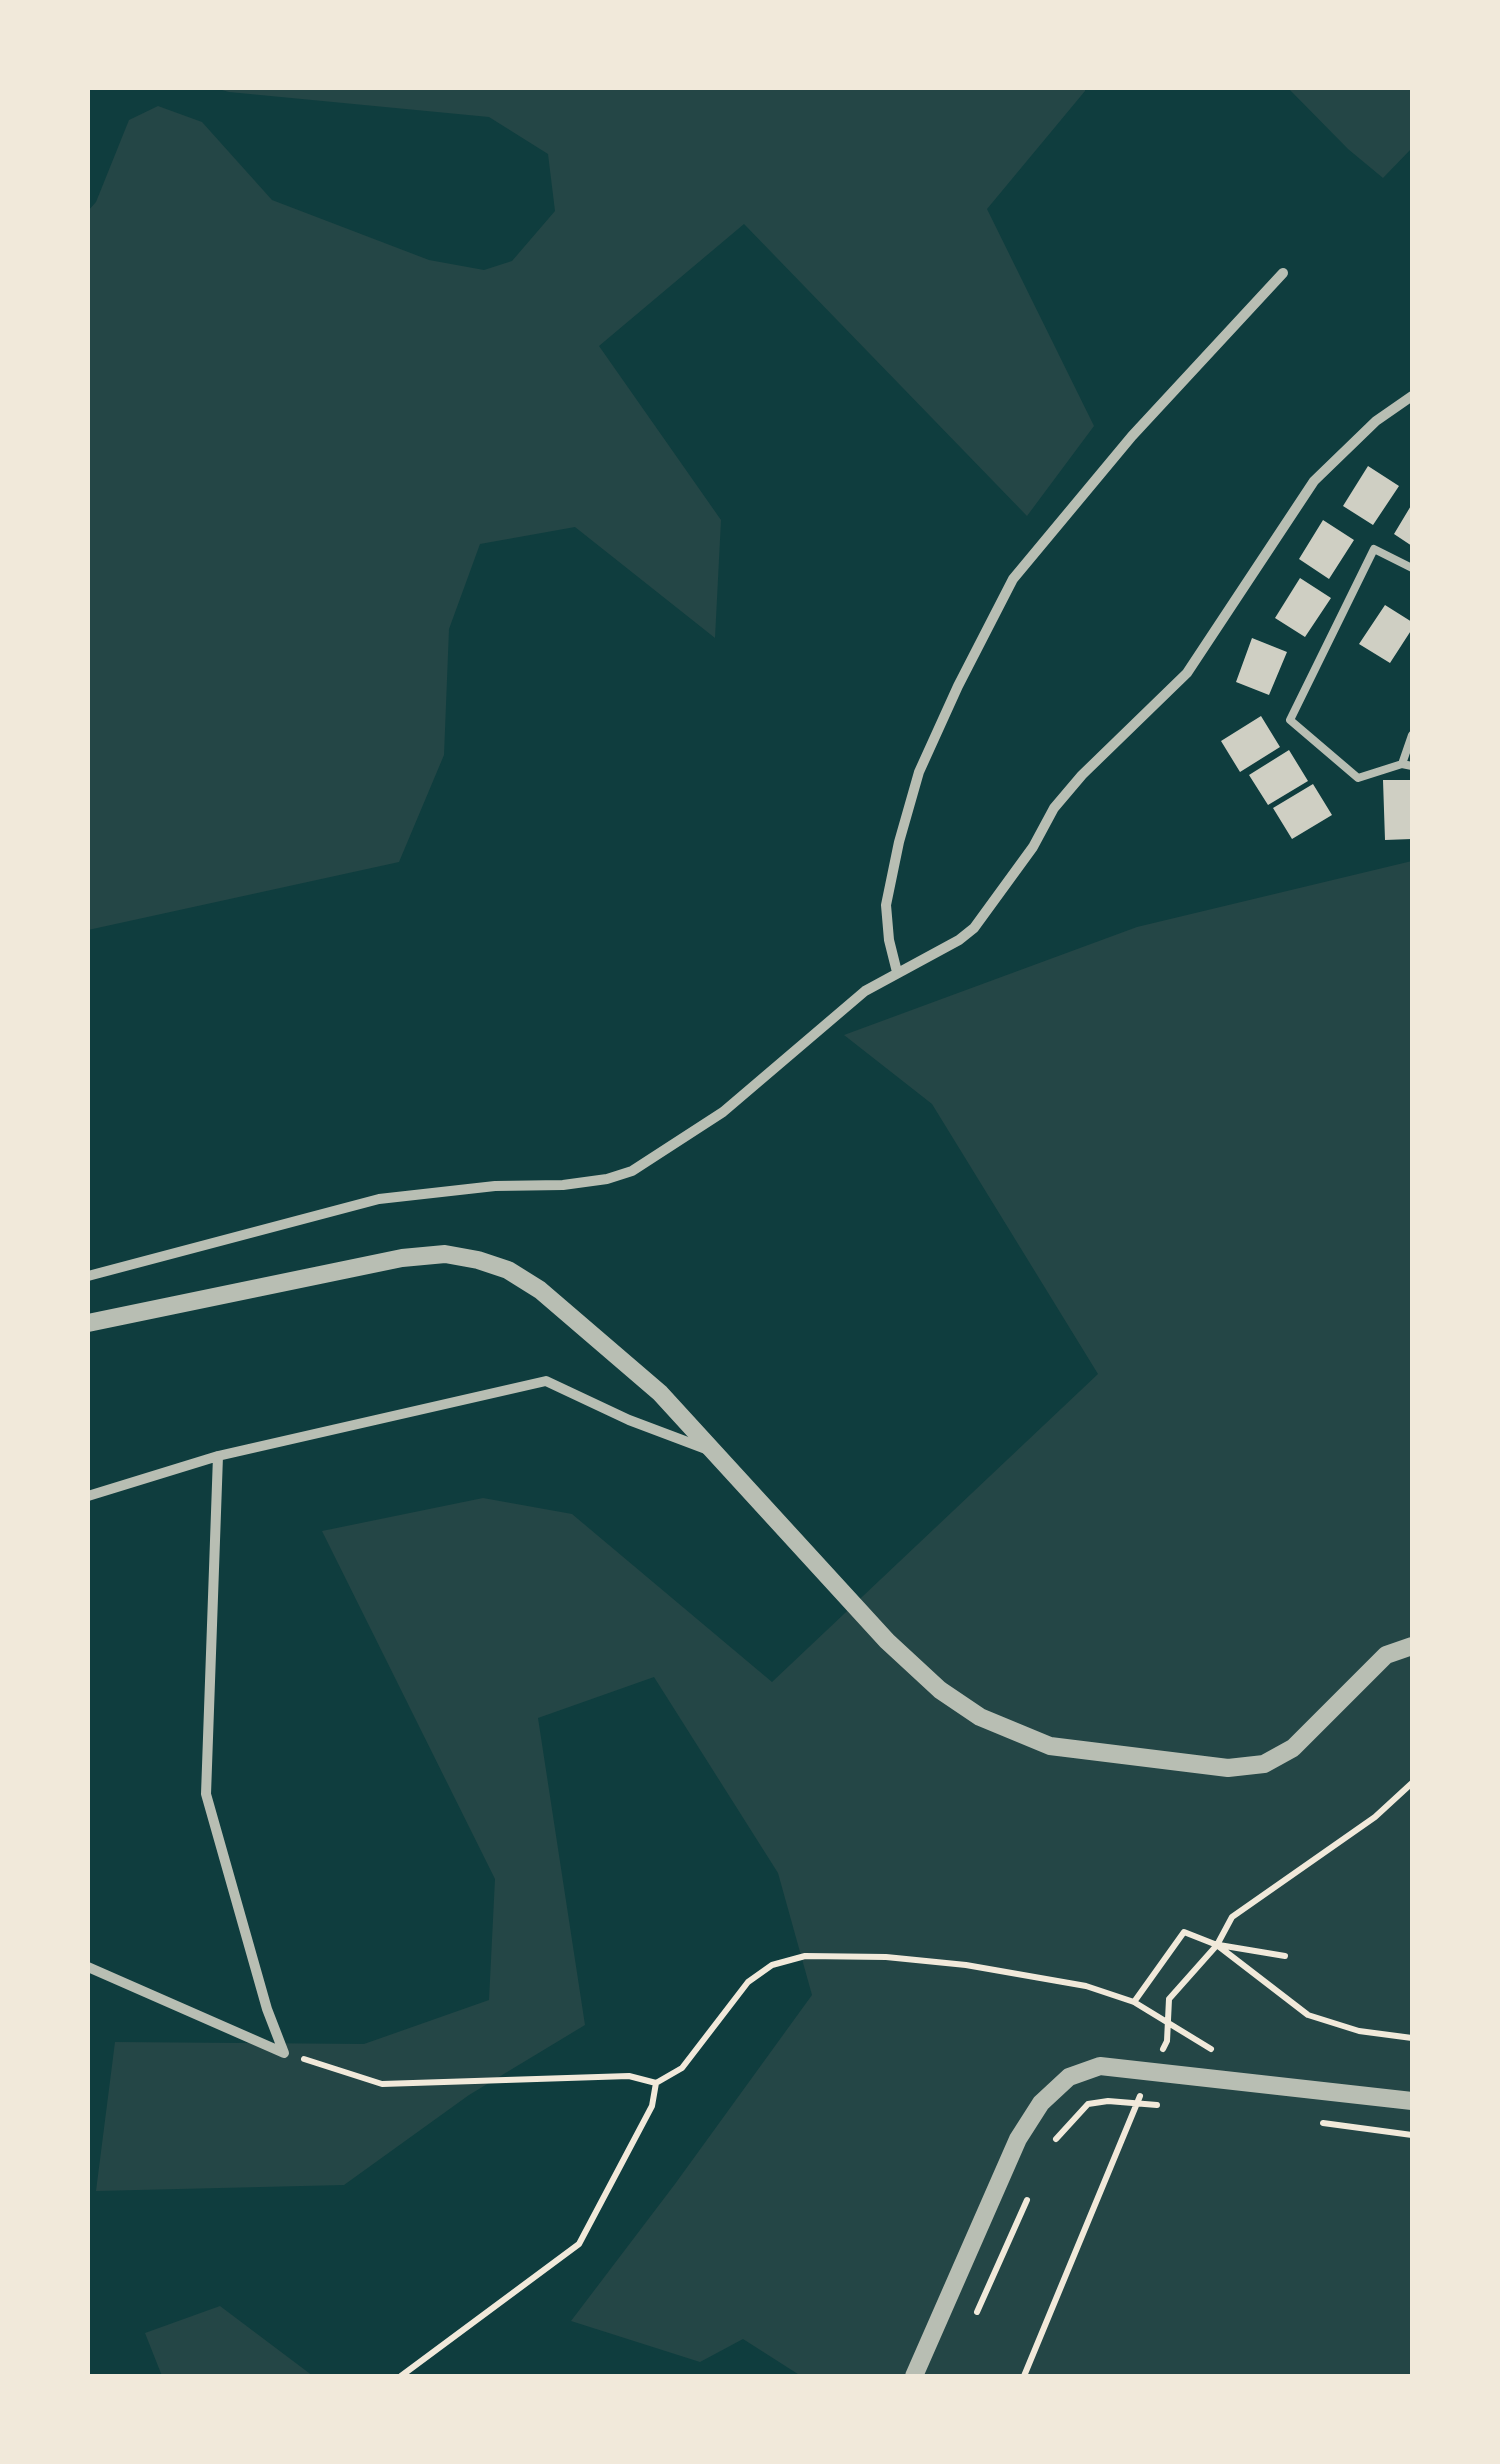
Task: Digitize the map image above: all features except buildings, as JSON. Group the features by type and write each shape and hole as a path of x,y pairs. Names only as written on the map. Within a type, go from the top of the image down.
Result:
{"street":[{"path":"897,972 886,906 919,772 1013,579 1132,436 1283,273"},
{"path":"88,1276 379,1199 607,1179 632,1171 723,1112 864,991 974,928 1034,848 1054,808 1082,775 1187,673 1314,481 1376,422 1412,396"},
{"path":"88,1323 402,1258 445,1254 508,1270 540,1290 660,1393 887,1641 940,1690 980,1717 1050,1746 1228,1768 1264,1764 1293,1748 1386,1655 1412,1646"},
{"path":"88,1496 218,1456 546,1382 629,1420 711,1451"},
{"path":"218,1456 206,1794 267,2008 284,2053"},
{"path":"88,1966 284,2053"},
{"path":"914,2376 1018,2139 1041,2103 1069,2077 1100,2066 1412,2101"}],"lane":[{"path":"1412,568 1374,548 1290,720 1358,778 1407,765 1412,735"}],"path":[{"path":"1159,2057 1167,2042 1169,1999 1218,1945 1232,1917 1375,1817 1412,1782"},
{"path":"1134,2002 1184,1932 1218,1945 1285,1956"},
{"path":"1218,1945 1308,2015 1359,2031 1412,2038"},
{"path":"284,2053 382,2084 629,2076 656,2083 682,2068 748,1982 772,1965 805,1956 886,1957 966,1965 1086,1986 1134,2002 1219,2054 1248,2082"},
{"path":"400,2376 579,2244 652,2106 656,2083"},
{"path":"1024,2376 1144,2087"},
{"path":"1049,2148 1088,2104 1108,2101 1166,2106"},
{"path":"1304,2121 1412,2135"},
{"path":"971,2324 1034,2184"}],"shaded area":[{"path":"215,88 1085,88 987,209 1094,426 1027,516 744,224 599,346 721,520 715,638 575,527 480,544 449,629 444,755 399,862 88,930 88,211 96,202 129,120 158,106 202,122 272,200 429,260 484,270 512,261 555,211 548,154 489,117"},
{"path":"1288,88 1412,88 1412,148 1383,178 1348,149"},
{"path":"1412,861 1412,2376 801,2376 743,2339 700,2362 571,2321 812,1995 778,1873 654,1677 538,1718 585,2025 469,2095 344,2185 96,2191 115,2042 364,2044 489,2000 495,1879 322,1531 483,1498 572,1514 772,1682 1098,1374 932,1104 844,1035 1137,927"},
{"path":"220,2306 313,2376 162,2376 145,2333"}]}
